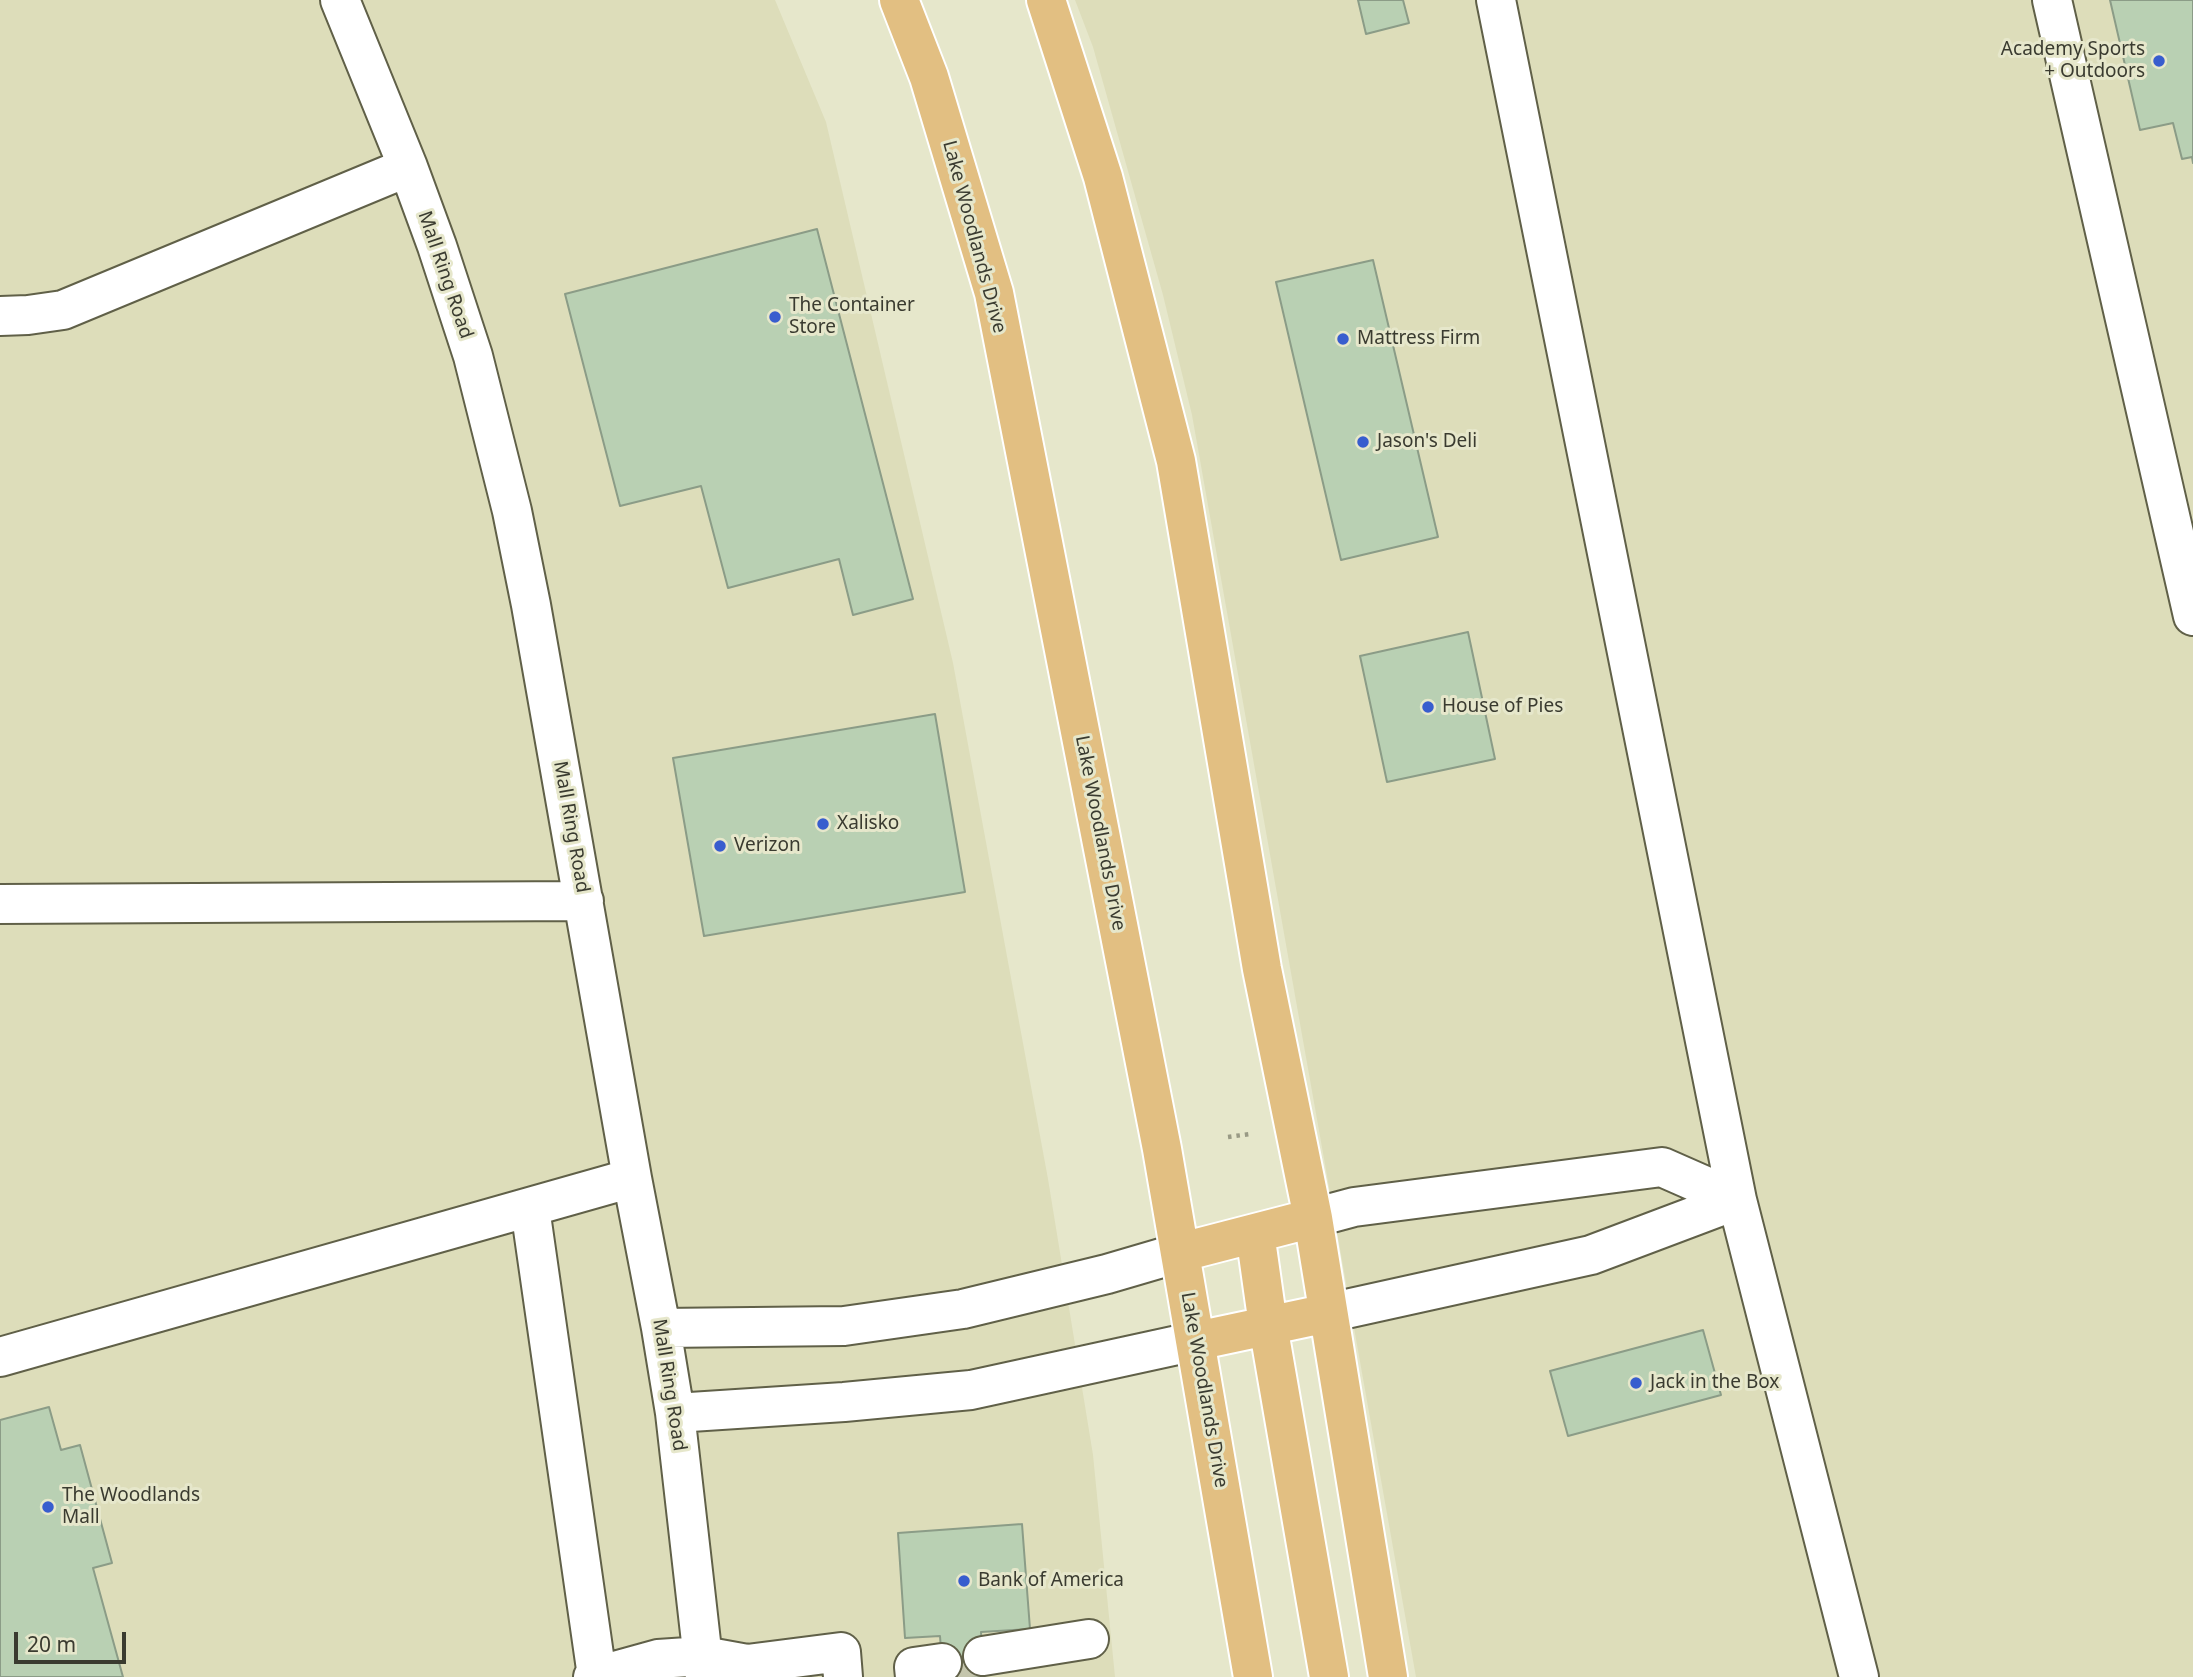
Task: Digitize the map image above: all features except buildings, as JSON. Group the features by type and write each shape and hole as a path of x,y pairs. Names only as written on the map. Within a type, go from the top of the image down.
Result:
{"main road":[{"name":"Lake Woodlands Drive","path":"899,0 929,77 993,293 1182,1252 1253,1677"},
{"path":"1046,0 1103,177 1176,461 1262,969 1313,1219 1388,1677"},
{"path":"1182,1252 1313,1219"},
{"path":"1255,1233 1268,1325 1329,1677"},
{"path":"1196,1341 1328,1313"}],"street":[{"name":"Mall Ring Road","path":"340,0 408,167 473,356 512,511 661,1328 675,1413 704,1667"},
{"path":"1496,0 1737,1200 1859,1677"},
{"path":"2052,0 2193,616"},
{"path":"0,316 28,316 63,310 408,167"},
{"path":"0,904 584,901"},
{"path":"1313,1219 1354,1207 1662,1167 1737,1200"},
{"path":"0,1357 632,1178"},
{"path":"1328,1313 1591,1255 1737,1200"},
{"path":"530,1208 595,1676 658,1659 704,1667 841,1652 843,1677"},
{"path":"661,1328 844,1326 963,1309 1107,1274 1182,1252"},
{"path":"675,1413 844,1402 971,1390 1196,1341"},
{"path":"1007,1663 1089,1639"}],"path":[{"path":"1228,1137 1250,1134"}],"shaded area":[{"name":"The Woodlands Mall","path":"0,0 775,0 826,122 953,663 1048,1179 1093,1455 1115,1677 0,1677"},
{"path":"1075,0 2193,0 2193,1677 1416,1677 1192,415 1163,295 1093,47"}],"tunnel":[{"path":"969,1658 970,1677"}],"place":[{"name":"Academy Sports + Outdoors","path":"2159,61"},
{"name":"The Container Store","path":"775,317"},
{"name":"Mattress Firm","path":"1343,339"},
{"name":"Jason's Deli","path":"1363,442"},
{"name":"House of Pies","path":"1428,707"},
{"name":"Xalisko","path":"823,824"},
{"name":"Verizon","path":"720,846"},
{"name":"Jack in the Box","path":"1636,1383"},
{"name":"The Woodlands Mall","path":"48,1507"},
{"name":"Bank of America","path":"964,1581"}]}
